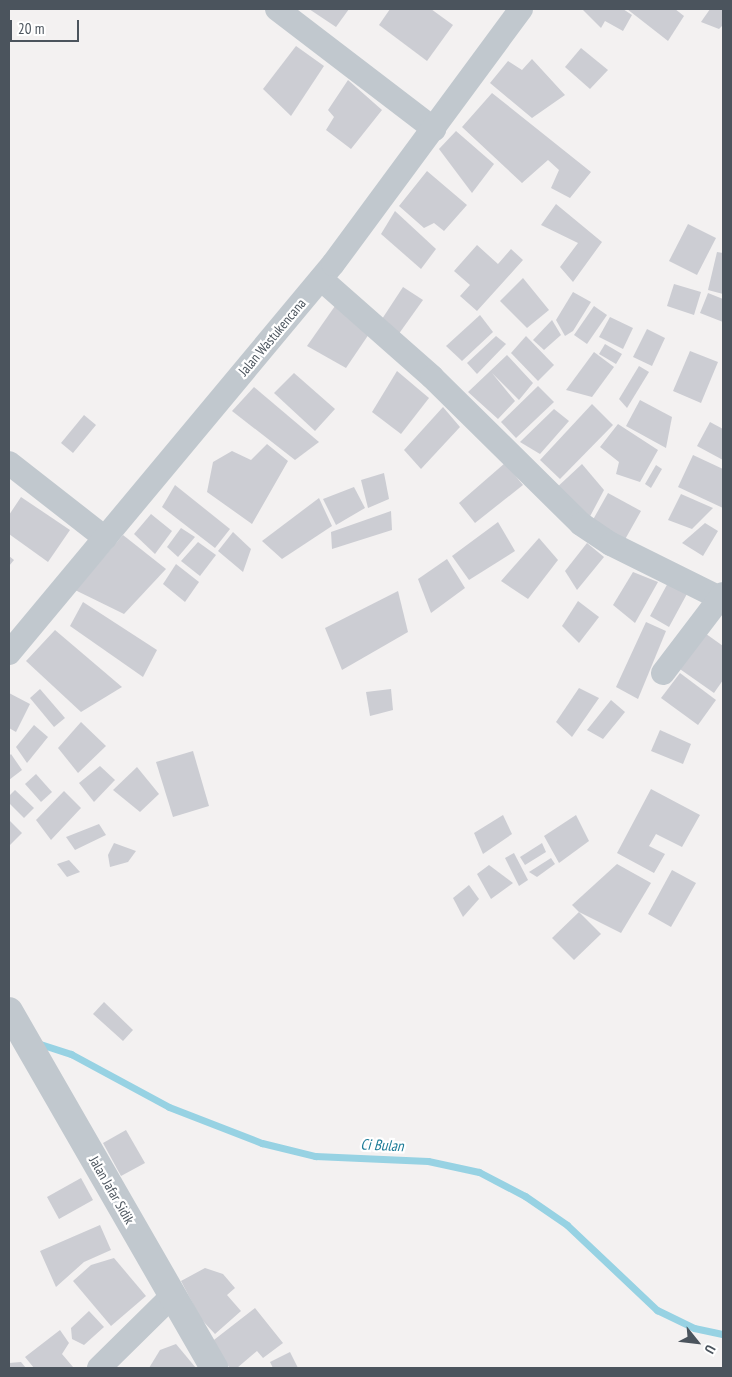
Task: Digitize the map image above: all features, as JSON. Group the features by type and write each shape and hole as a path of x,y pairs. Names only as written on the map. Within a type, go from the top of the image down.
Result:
{"street":[{"path":"277,9 434,129"},
{"name":"Jalan Wastukencana","path":"9,653 320,279 434,129 521,9"},
{"path":"320,279 432,377 581,524 611,544 722,596 663,674"},
{"path":"9,463 105,538"},
{"name":"Jalan Jafar Sidik","path":"9,1012 214,1368"},
{"path":"99,1368 172,1296"}],"building":[{"path":"309,9 349,9 336,27"},
{"path":"390,9 431,9 453,25 427,61 379,25"},
{"path":"582,9 623,9 632,15 623,31 605,21 601,28"},
{"path":"627,9 675,9 684,16 668,41"},
{"path":"710,9 723,9 723,25 719,29 701,22"},
{"path":"296,46 324,66 291,116 263,89"},
{"path":"581,48 608,70 590,89 565,67"},
{"path":"532,59 565,95 532,118 490,83 508,61 522,70"},
{"path":"348,80 382,110 351,149 326,130 334,117 328,110"},
{"path":"492,93 591,172 570,198 551,188 559,170 548,160 522,183 462,127"},
{"path":"456,131 494,164 472,193 439,149"},
{"path":"427,171 467,205 444,231 434,223 424,228 399,206"},
{"path":"556,204 602,242 573,282 560,267 578,243 541,225"},
{"path":"395,211 436,249 421,269 381,234"},
{"path":"688,224 716,238 697,275 669,261"},
{"path":"477,245 498,264 511,249 523,260 477,311 460,296 470,285 454,271"},
{"path":"717,252 723,253 723,294 708,290"},
{"path":"523,278 549,310 527,328 500,301"},
{"path":"674,284 701,292 694,315 667,306"},
{"path":"403,287 423,300 398,335 382,319"},
{"path":"573,292 591,302 573,331 565,336 556,320"},
{"path":"708,293 723,299 723,322 700,313"},
{"path":"335,306 371,331 346,368 307,346"},
{"path":"594,306 607,315 587,344 574,335"},
{"path":"480,315 493,332 462,361 446,346"},
{"path":"610,317 633,328 623,349 599,337"},
{"path":"552,320 561,335 544,350 533,340"},
{"path":"647,329 665,338 652,366 633,357"},
{"path":"496,336 506,344 477,374 467,363"},
{"path":"526,336 554,365 538,381 511,353"},
{"path":"605,344 622,354 616,364 599,354"},
{"path":"690,351 718,362 701,403 673,391"},
{"path":"594,352 614,367 592,397 566,390"},
{"path":"507,355 533,383 519,400 492,373 515,401 498,419 468,392"},
{"path":"639,366 649,372 627,408 619,399"},
{"path":"397,371 429,398 401,434 372,412"},
{"path":"294,373 335,409 315,431 274,393"},
{"path":"538,386 554,402 516,438 501,422"},
{"path":"254,387 319,442 295,460 232,411"},
{"path":"640,400 672,417 666,448 626,426"},
{"path":"592,404 613,425 560,479 540,460"},
{"path":"443,407 460,427 421,469 404,450"},
{"path":"554,409 569,421 540,454 520,442"},
{"path":"84,415 96,425 73,453 61,443"},
{"path":"710,422 723,429 723,460 697,446"},
{"path":"618,424 658,450 640,482 616,474 619,462 600,447"},
{"path":"267,444 288,461 252,524 207,492 213,462 232,451 251,460"},
{"path":"693,455 723,469 723,508 678,487"},
{"path":"505,463 523,485 475,523 459,503"},
{"path":"582,464 604,490 587,522 553,491"},
{"path":"656,465 662,469 651,488 645,484"},
{"path":"384,473 389,499 368,508 361,480"},
{"path":"175,485 230,529 215,548 162,507"},
{"path":"354,487 365,508 336,525 323,499"},
{"path":"608,493 641,511 623,543 590,525"},
{"path":"681,494 713,508 692,529 668,520"},
{"path":"21,497 70,530 48,562 9,534 9,515"},
{"path":"319,498 332,526 282,559 262,541"},
{"path":"391,511 392,530 332,549 331,532"},
{"path":"151,514 172,531 155,554 134,534"},
{"path":"498,522 515,551 469,580 452,556"},
{"path":"705,523 718,531 703,556 682,543"},
{"path":"181,528 195,537 178,557 167,547"},
{"path":"233,532 251,549 243,572 218,551"},
{"path":"123,535 166,569 124,614 75,590"},
{"path":"539,538 558,560 528,599 501,581"},
{"path":"198,542 216,555 200,576 181,561"},
{"path":"587,543 604,557 577,590 565,571"},
{"path":"9,556 14,560 9,566"},
{"path":"447,559 465,588 431,613 418,579"},
{"path":"176,564 199,582 185,602 163,584"},
{"path":"633,572 658,582 635,623 613,605"},
{"path":"669,581 688,592 669,627 650,616"},
{"path":"398,591 408,632 342,670 325,628"},
{"path":"578,601 599,617 579,643 562,626"},
{"path":"83,602 157,650 143,677 70,626"},
{"path":"646,622 666,631 638,699 616,687"},
{"path":"55,630 122,687 81,712 26,661"},
{"path":"702,631 723,646 723,680 714,693 677,667"},
{"path":"680,673 716,700 698,725 661,698"},
{"path":"579,688 599,698 572,737 556,722"},
{"path":"40,689 65,718 54,727 30,698"},
{"path":"391,689 393,710 370,716 366,692"},
{"path":"9,693 30,704 16,732 9,728"},
{"path":"611,700 625,712 603,739 587,730"},
{"path":"81,722 106,746 78,773 58,748"},
{"path":"34,725 48,737 27,763 16,747"},
{"path":"660,730 691,744 683,764 651,751"},
{"path":"193,751 209,806 173,817 156,762"},
{"path":"11,754 22,770 9,780 9,756"},
{"path":"100,766 115,780 94,802 79,783"},
{"path":"137,767 159,794 140,812 113,790"},
{"path":"36,774 52,792 41,802 25,784"},
{"path":"651,789 700,815 682,847 656,834 649,846 665,854 654,873 617,853"},
{"path":"15,790 34,808 24,818 9,803 9,796"},
{"path":"64,791 81,808 51,840 36,820"},
{"path":"503,815 512,834 483,854 474,833"},
{"path":"576,815 589,841 559,863 544,836"},
{"path":"9,820 22,833 9,846"},
{"path":"99,824 106,835 75,850 66,837"},
{"path":"114,843 136,851 128,862 110,867 108,855"},
{"path":"542,843 546,852 525,865 520,857"},
{"path":"514,853 528,880 519,886 505,858"},
{"path":"551,858 555,864 537,877 529,872"},
{"path":"69,860 80,872 67,877 57,864"},
{"path":"617,864 651,883 621,933 579,912 572,905"},
{"path":"489,865 513,883 491,899 477,874"},
{"path":"672,870 696,883 671,927 648,914"},
{"path":"469,885 479,899 463,917 453,898"},
{"path":"579,912 601,934 574,960 552,938"},
{"path":"104,1002 133,1030 123,1041 93,1014"},
{"path":"126,1130 145,1163 121,1176 103,1143"},
{"path":"81,1178 93,1200 59,1219 47,1197"},
{"path":"100,1225 111,1250 84,1262 56,1287 40,1251"},
{"path":"114,1258 146,1296 111,1326 73,1281 91,1265"},
{"path":"205,1268 223,1274 235,1288 227,1295 241,1311 215,1334 201,1319 181,1281"},
{"path":"255,1308 283,1343 263,1358 257,1351 237,1368 230,1368 210,1343"},
{"path":"89,1311 104,1327 84,1345 72,1339 71,1328"},
{"path":"60,1330 69,1343 62,1354 73,1367 34,1368 25,1357"},
{"path":"176,1344 196,1368 149,1368 160,1350"},
{"path":"290,1352 298,1368 273,1368 270,1362"},
{"path":"21,1362 26,1368 9,1368 9,1363"}],"waterway":[{"name":"Ci Bulan","path":"37,1043 71,1054 169,1107 262,1143 315,1156 428,1161 479,1172 525,1196 567,1225 657,1310 694,1328 723,1334"}]}
